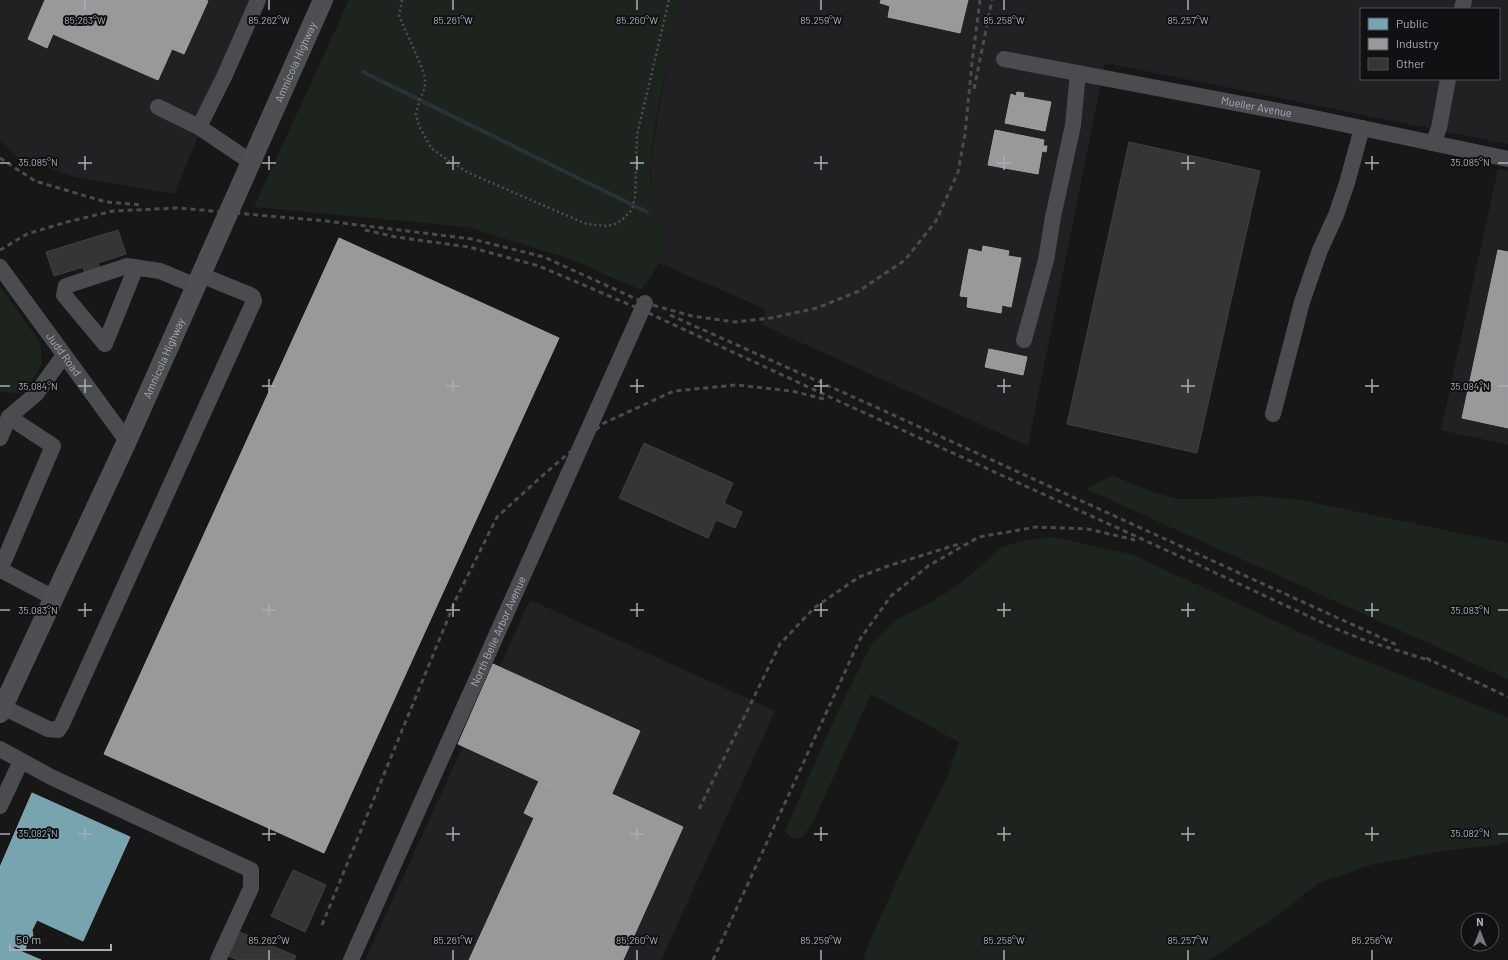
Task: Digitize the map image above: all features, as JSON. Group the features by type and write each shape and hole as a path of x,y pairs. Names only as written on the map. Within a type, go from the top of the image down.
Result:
{"main road":[{"name":"Amnicola Highway","path":"1,710 127,441 323,0"}],"street":[{"path":"199,127 224,77 258,0"},
{"name":"Mueller Avenue","path":"1004,59 1305,116 1508,159"},
{"path":"1024,340 1046,260 1053,217 1073,125 1078,73"},
{"path":"1433,143 1438,128 1448,80"},
{"path":"158,107 199,127 251,162"},
{"path":"1273,414 1302,302 1320,250 1336,215 1347,183 1362,128"},
{"path":"1,710 48,729 58,730 62,724 254,301 253,297 250,295 198,280 160,271 136,267 127,266 66,286 64,295 105,344 136,267"},
{"name":"Judd Road","path":"0,267 127,441"},
{"name":"North Belle Arbor Avenue","path":"352,960 645,303"},
{"path":"0,438 9,417 36,394 64,355"},
{"path":"9,417 53,446 0,570 54,598"},
{"path":"0,749 51,777 251,870 251,888 218,960"},
{"path":"0,806 21,761"}],"path":[{"path":"402,0 399,16 421,65 425,78 425,87 418,102 416,114 419,126 431,148 469,173 561,213 597,226 615,224 623,219 632,210 635,197 637,135 669,0"}],"shaded area":[{"path":"0,0 255,0 174,194 75,177 17,157 0,140"},
{"path":"349,0 680,0 659,102 650,164 652,186 662,221 665,243 659,264 641,290 570,259 467,227 254,207"},
{"path":"680,0 1508,0 1508,144 1105,63 1028,446 763,325 765,309 659,263 663,252 663,228 653,194 650,166 666,68"},
{"path":"1498,169 1508,171 1508,445 1441,430"},
{"path":"0,287 40,342 42,363 35,377 22,393 0,392"},
{"path":"1112,475 1149,491 1178,499 1214,499 1259,496 1300,500 1508,543 1508,679 1086,489"},
{"path":"1052,537 1131,554 1338,650 1508,718 1508,842 1499,845 1441,851 1370,865 1319,883 1265,924 1209,960 864,960 865,952 904,865 948,775 959,742 871,694 814,820 802,838 791,838 785,831 834,720 870,647 897,619 928,604 957,586 1001,547 1023,541"},
{"path":"530,600 775,711 661,960 365,960"}],"building: Public":[{"path":"32,793 130,837 83,941 37,920 32,930 33,936 28,940 25,950 14,946 13,948 41,960 0,960 0,867"}],"building: Industry":[{"path":"45,0 208,1 184,54 172,49 158,80 53,34 47,48 28,39"},
{"path":"881,0 968,0 960,33 888,17 890,6 880,3"},
{"path":"1017,92 1024,93 1023,97 1051,102 1045,131 1005,123 1011,94 1016,96"},
{"path":"995,130 1044,140 1043,146 1047,146 1046,152 1042,151 1038,174 988,165"},
{"path":"339,238 559,338 324,853 104,754"},
{"path":"983,246 1009,251 1008,256 1021,258 1011,307 1002,305 1001,313 967,307 968,297 960,296 969,249 982,252"},
{"path":"1498,250 1508,252 1508,428 1462,418"},
{"path":"989,349 1027,357 1023,375 985,367"},
{"path":"493,664 640,731 604,811 458,744"},
{"path":"539,781 604,811 612,794 683,827 623,960 469,960 534,818 524,813"}],"building: Other":[{"path":"1129,142 1260,171 1197,453 1067,424"},
{"path":"118,230 126,254 98,263 100,269 85,274 83,267 54,276 46,252"},
{"path":"644,443 733,483 724,503 742,512 735,528 716,520 708,538 619,498"},
{"path":"293,870 326,885 305,932 271,916"},
{"path":"237,931 296,956 294,960 238,960 226,955"}],"waterway":[{"path":"363,72 647,212"}],"railway":[{"path":"0,250 27,234 67,222 113,211 178,208 326,221 472,239 544,257 645,303 692,316 735,322 771,318 817,308 859,291 905,260 936,221 958,172 965,134 980,0"},
{"path":"974,89 992,0"},
{"path":"0,158 35,181 106,202 143,205"},
{"path":"365,230 396,237 469,247 539,266 642,310 1334,628 1364,640 1431,661"},
{"path":"670,315 889,413 1397,645"},
{"path":"322,925 456,599 497,517 604,423 674,391 736,385 792,391 824,399"},
{"path":"713,960 860,639 891,596 928,566 979,537 1036,527 1088,529 1135,540"},
{"path":"699,809 780,644 814,608 859,577 888,566 962,543"},
{"path":"1426,658 1508,697"}]}
